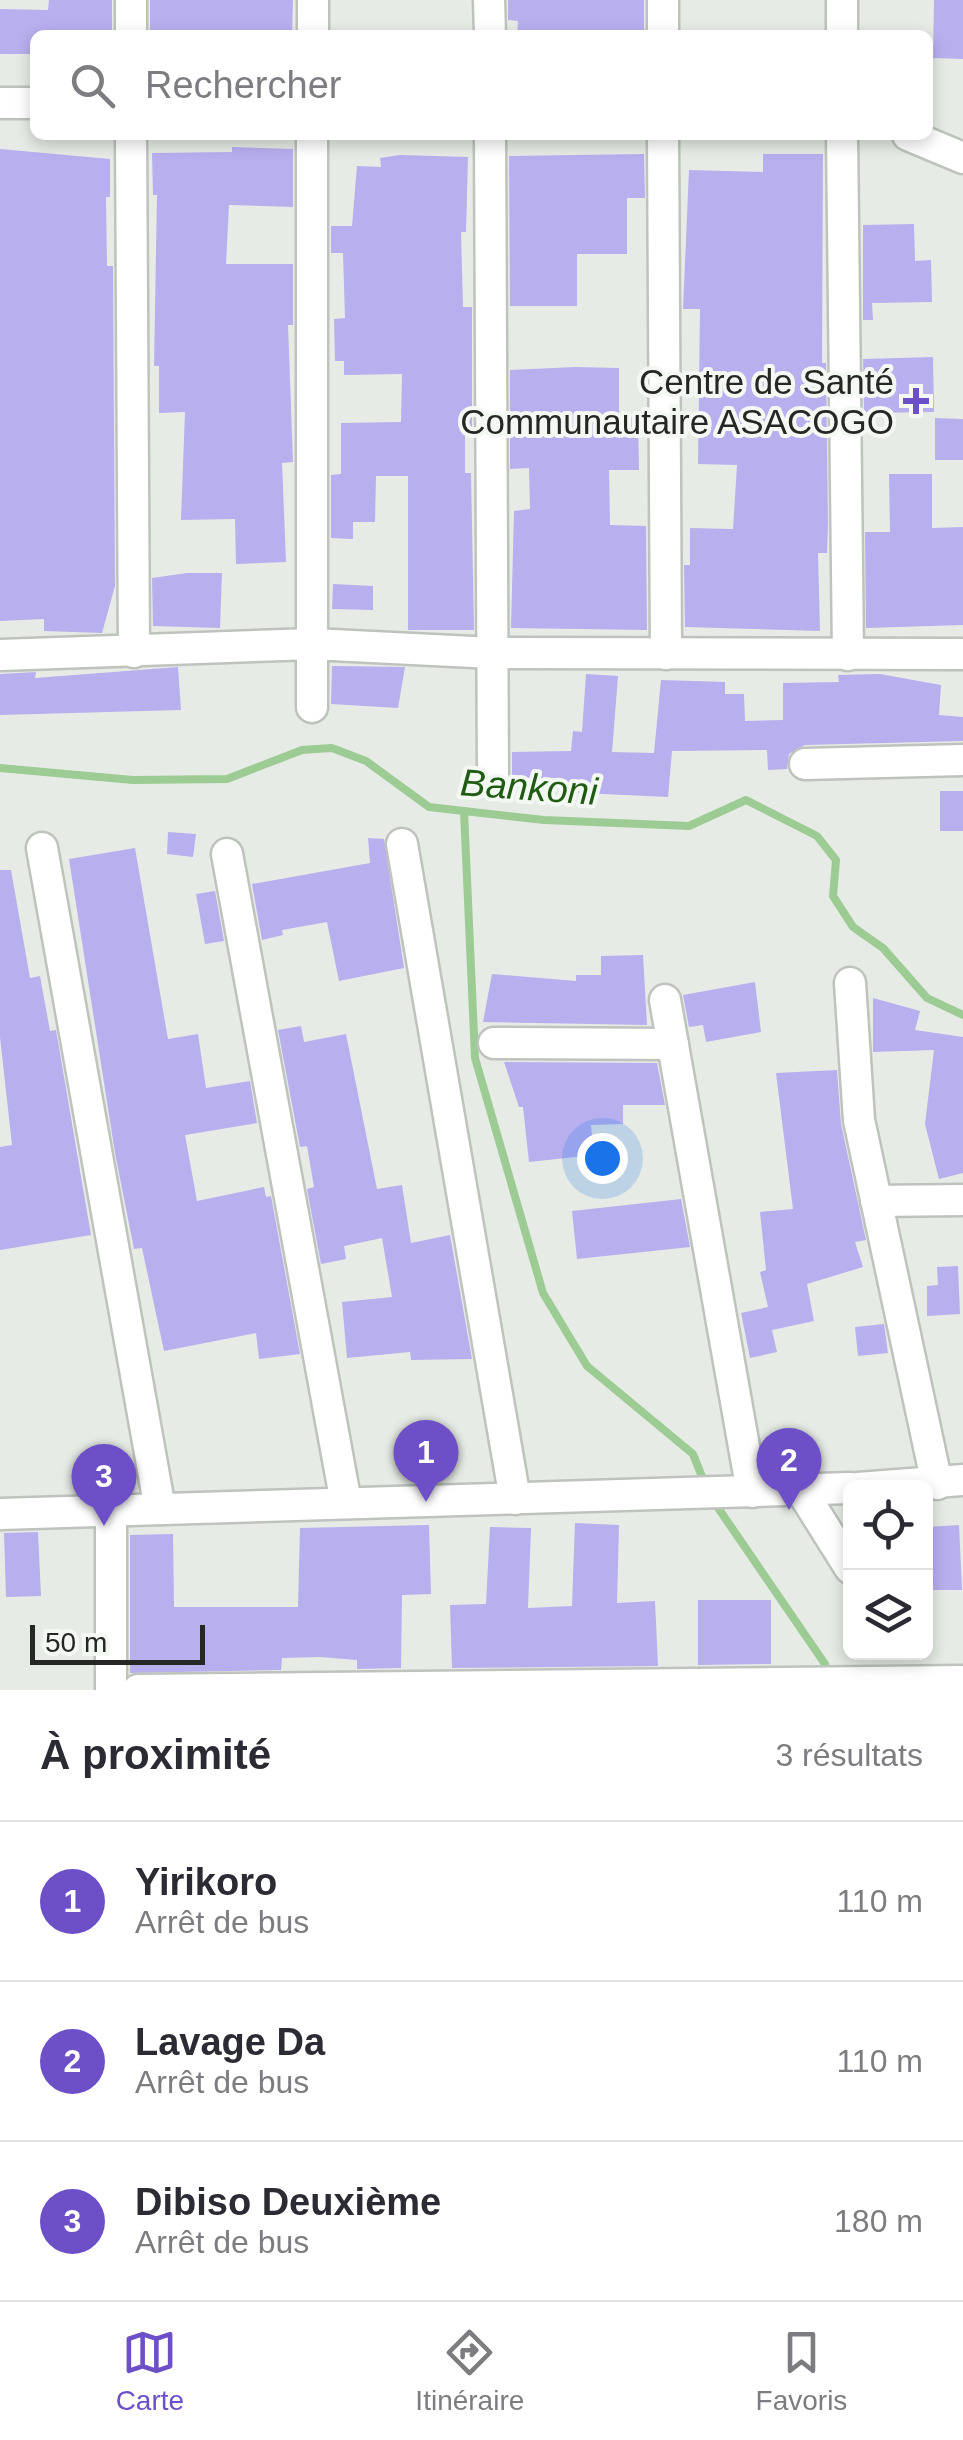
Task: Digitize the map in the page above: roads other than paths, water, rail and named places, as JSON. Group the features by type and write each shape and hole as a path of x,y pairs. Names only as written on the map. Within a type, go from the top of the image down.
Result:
{"street":[{"path":"131,0 131,30"},
{"path":"312,0 312,30"},
{"path":"490,0 490,30"},
{"path":"663,0 663,30"},
{"path":"842,0 842,30"},
{"path":"0,103 30,103"},
{"path":"130,140 134,652"},
{"path":"312,140 312,707"},
{"path":"490,140 494,779"},
{"path":"663,140 666,654"},
{"path":"842,140 848,655"},
{"path":"920,140 963,158"},
{"path":"0,655 312,644 493,653 963,654"},
{"path":"806,764 963,760"},
{"path":"402,844 515,1499"},
{"path":"42,848 160,1509"},
{"path":"227,854 346,1504"},
{"path":"850,983 859,1120 876,1201 950,1482"},
{"path":"665,1000 752,1492"},
{"path":"494,1043 673,1044"},
{"path":"876,1201 963,1200"},
{"path":"0,1514 843,1488"},
{"path":"801,1490 843,1557"},
{"path":"111,1510 111,1690"},
{"path":"909,1660 924,1686"},
{"path":"138,1690 924,1686 963,1681"}],"waterway":[{"name":"Bankoni","path":"0,768 133,780 227,779 302,750 332,748 366,761 429,807 544,820 689,826 746,800 817,836 836,860 833,896 853,927 883,948 927,998 963,1015"},
{"path":"464,811 475,1058 543,1293 587,1366 693,1454 706,1487"},
{"path":"712,1499 825,1664"}],"place":[{"name":"Centre de Santé Communautaire ASACOGO","path":"916,401"},
{"name":"Yirikoro","path":"426,1502"},
{"name":"Lavage Da","path":"789,1510"},
{"name":"Dibiso Deuxième","path":"104,1526"}]}
